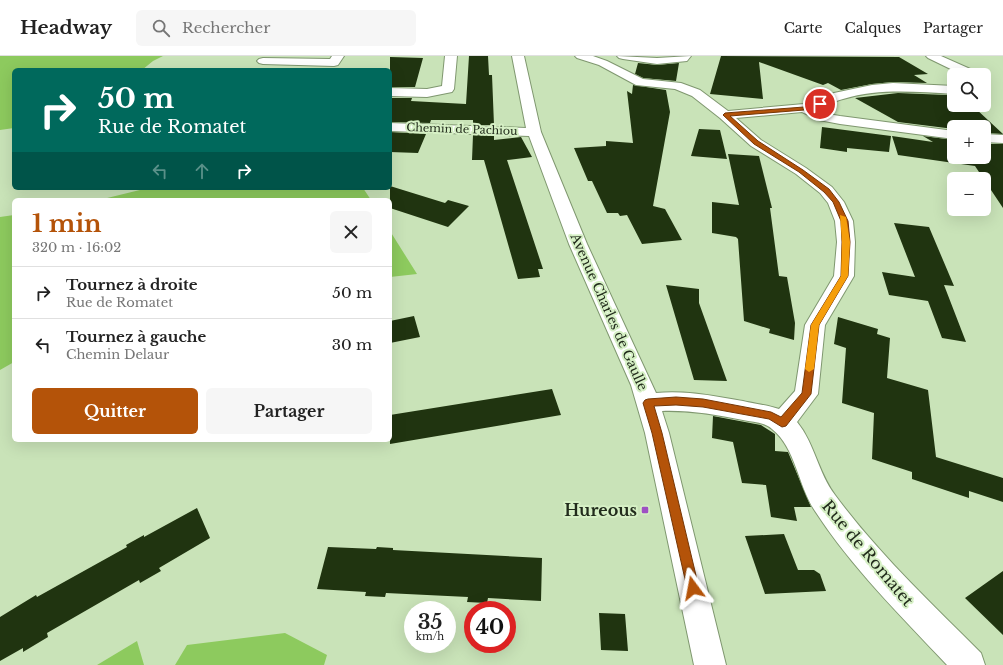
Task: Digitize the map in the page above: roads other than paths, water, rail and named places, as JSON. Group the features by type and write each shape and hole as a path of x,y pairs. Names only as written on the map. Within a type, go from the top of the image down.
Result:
{"street":[{"path":"392,92 427,93 448,89 451,56"},
{"name":"Avenue Charles de Gaulle","path":"518,56 534,132 578,244 634,366 648,403 657,433 710,665"},
{"path":"586,56 640,82 677,86 696,93 725,115 756,143 801,171 826,190 836,202 844,221 846,242 844,276 815,325 806,394 782,423"},
{"path":"623,56 657,61 682,59 685,56"},
{"path":"932,56 959,68"},
{"path":"257,68 266,58 334,63"},
{"path":"725,115 804,108 820,104 838,96 872,89 901,87 947,90"},
{"path":"804,108 824,117 840,120 947,134"},
{"name":"Chemin de Pachiou","path":"392,127 534,132"},
{"path":"991,138 1003,139"},
{"name":"Rue de Romatet","path":"648,403 676,401 703,403 771,416 782,423 794,438 823,501 875,565 969,665"}],"place":[{"name":"Hureous","path":"645,510"}]}
